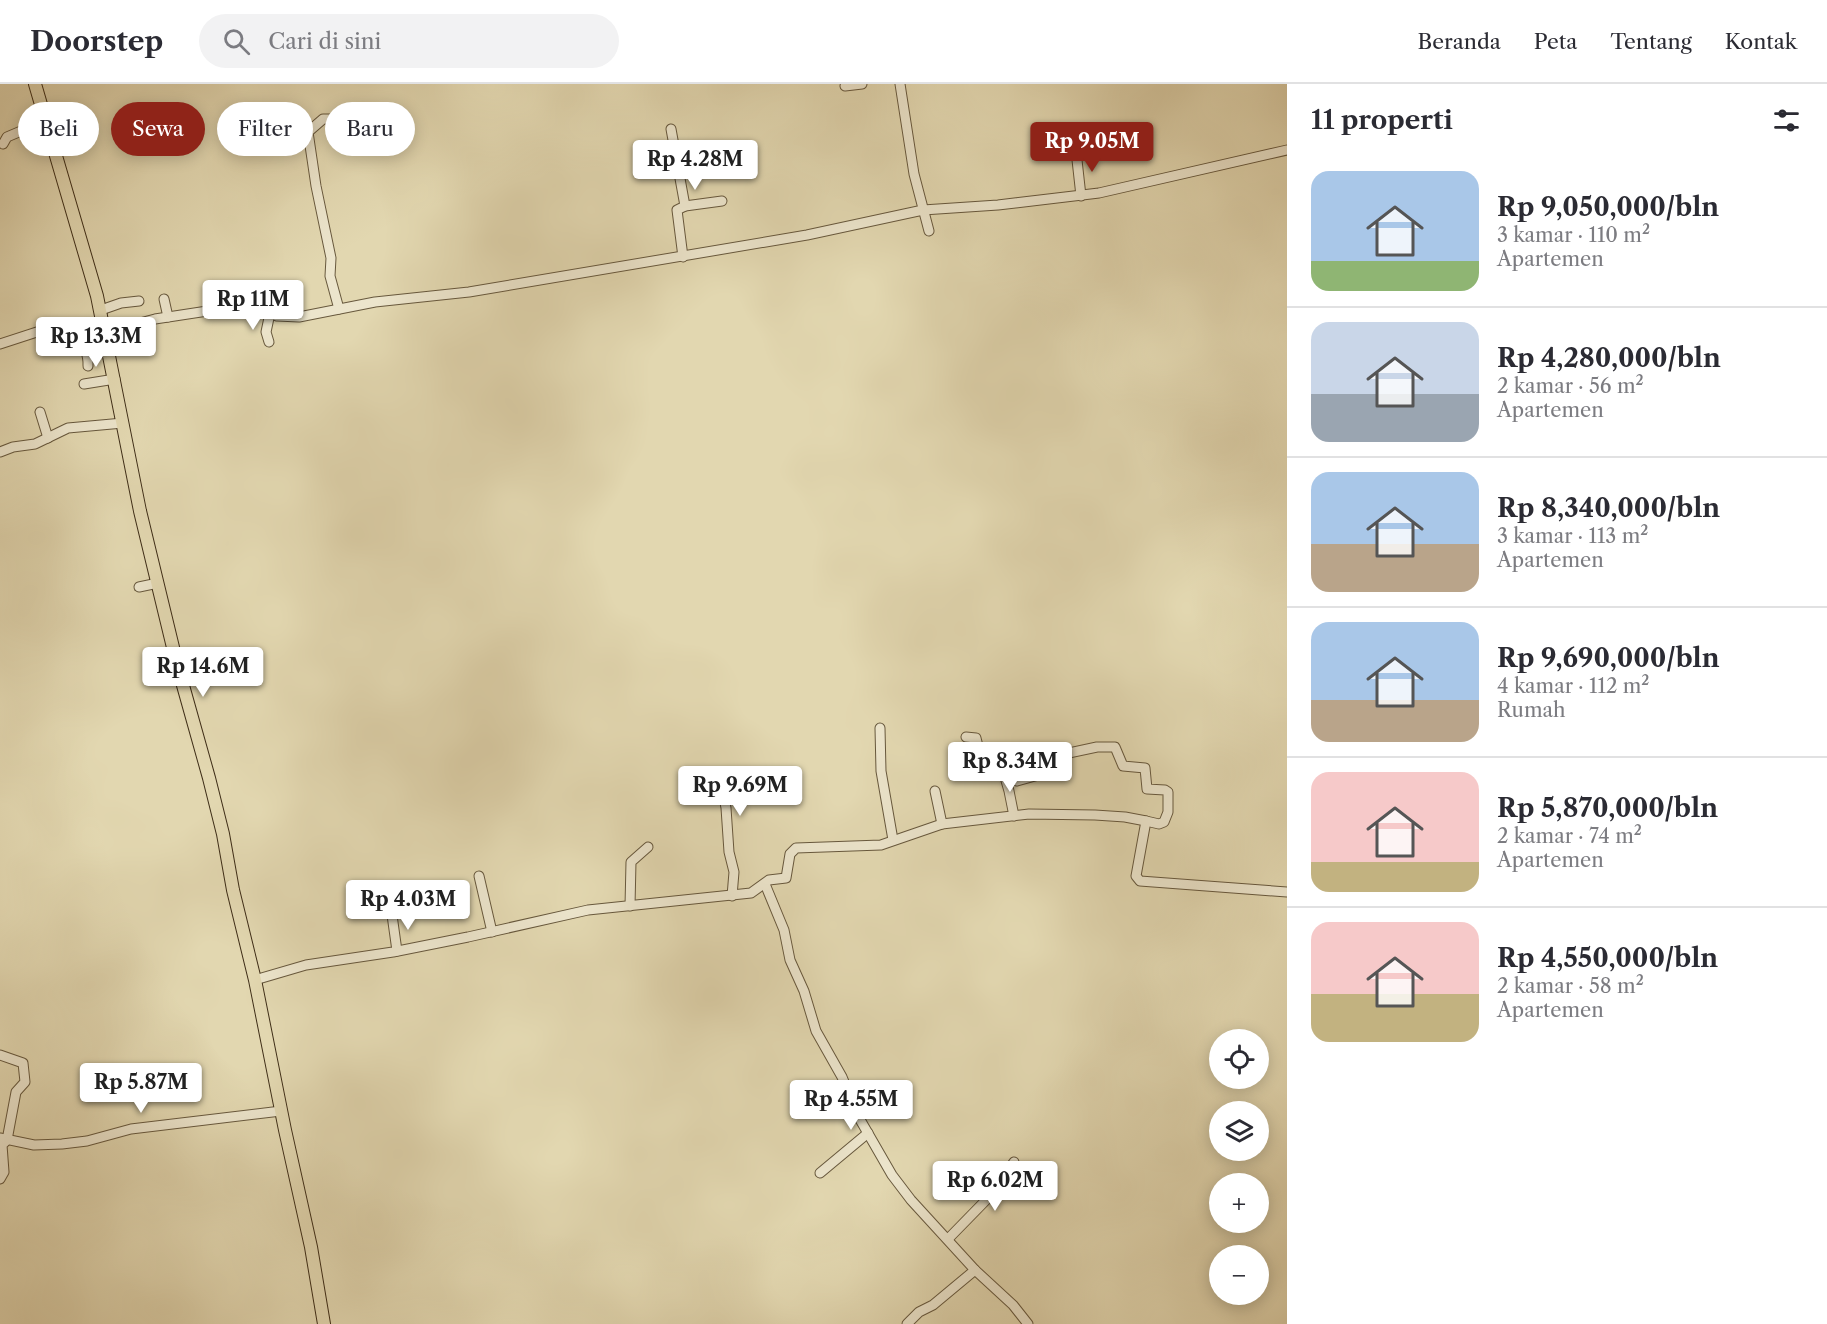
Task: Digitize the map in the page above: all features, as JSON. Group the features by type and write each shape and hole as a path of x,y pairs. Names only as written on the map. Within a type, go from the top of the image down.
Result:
{"main road":[{"path":"36,84 42,102"},
{"path":"57,156 106,332 140,511 177,664 215,800 311,1247 324,1324"}],"street":[{"path":"845,86 862,84"},
{"path":"900,84 905,129 929,231"},
{"path":"325,119 308,132 316,186 331,258 330,276 339,309"},
{"path":"671,129 685,206"},
{"path":"3,144 7,137 18,132"},
{"path":"1079,149 1077,160 1081,196"},
{"path":"0,344 44,330 82,339 138,322 247,307 270,316 299,317 375,302 469,292 807,236 924,214 1081,196 1287,150"},
{"path":"682,257 676,210 685,206 722,201"},
{"path":"164,299 168,317"},
{"path":"100,310 121,303 140,301"},
{"path":"269,342 266,332 270,316"},
{"path":"82,339 88,356 88,366"},
{"path":"84,384 115,379"},
{"path":"40,412 48,438"},
{"path":"0,452 35,444 74,427 123,423"},
{"path":"139,587 158,583"},
{"path":"880,728 881,771 893,840"},
{"path":"255,980 306,965 397,951 588,910 754,892 769,880 786,878 790,854 795,849 880,845 942,824 1014,816 1095,815 1125,817 1159,824 1164,822 1168,810 1168,793 1165,790 1147,789 1144,768 1123,766 1115,747 1097,747 994,769 987,766 976,738 966,737"},
{"path":"998,753 1014,780 1035,776"},
{"path":"1007,766 1014,816"},
{"path":"705,775 720,775 726,808 729,852 734,872 732,896"},
{"path":"935,791 942,824"},
{"path":"1146,821 1136,876 1140,880 1287,892"},
{"path":"630,906 631,862 648,847"},
{"path":"479,876 492,932"},
{"path":"765,884 784,930 790,960 804,991 816,1031 842,1077 854,1107 896,1182 975,1270 1011,1302 1028,1324"},
{"path":"392,915 397,951"},
{"path":"0,1055 22,1062 25,1067 24,1083 16,1091 3,1139 4,1172 0,1179"},
{"path":"3,1139 33,1145 87,1141 131,1129 281,1111"},
{"path":"820,1173 868,1133"},
{"path":"948,1239 991,1195 1014,1162"},
{"path":"907,1324 975,1270"}]}
